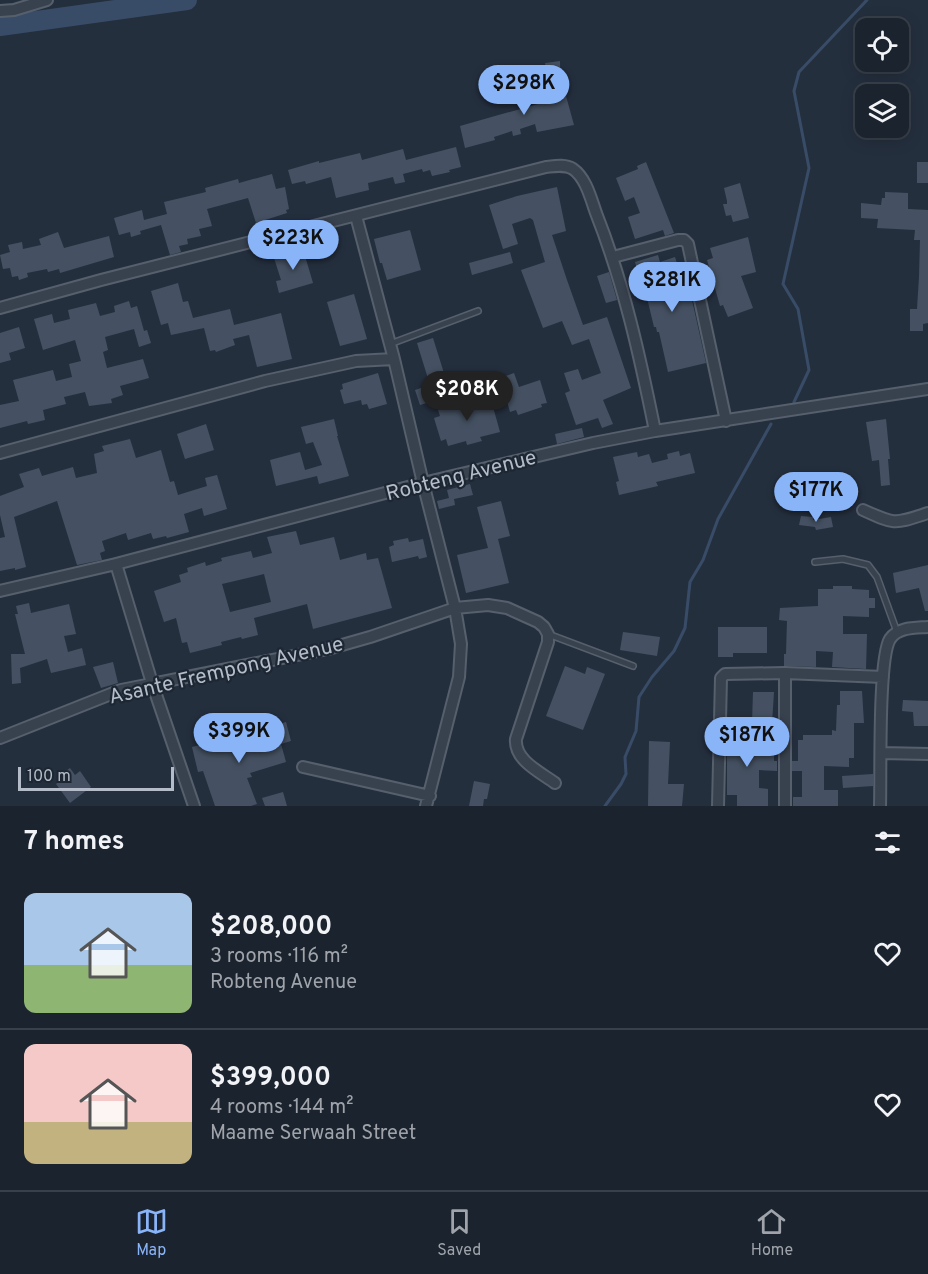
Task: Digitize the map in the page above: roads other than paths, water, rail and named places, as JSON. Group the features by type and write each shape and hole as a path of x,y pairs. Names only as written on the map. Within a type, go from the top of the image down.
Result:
{"street":[{"path":"0,11 14,10 47,0"},
{"path":"0,308 101,280 546,167 564,165 572,168 585,186 613,257 637,346 655,430"},
{"path":"303,767 428,801 459,677 461,644 455,608 394,359 356,216"},
{"path":"613,257 678,240 684,240 688,244 726,421"},
{"path":"0,453 265,381 356,361 394,359"},
{"name":"Robteng Avenue","path":"0,591 116,564 423,483 655,430 928,389"},
{"path":"863,510 889,522 900,522 928,513"},
{"path":"116,564 192,805"},
{"name":"Asante Frempong Avenue","path":"1,737 113,692 327,649 455,608 488,605 507,608 538,622 548,634"},
{"path":"880,806 883,677 887,648 897,632 928,627"},
{"path":"548,634 548,642 516,739 516,746 522,759 555,783"},
{"path":"718,806 721,678 725,674 784,673 883,677"},
{"path":"784,673 785,806"},
{"path":"882,753 928,754"}],"lane":[{"path":"390,344 478,311"},
{"path":"815,562 843,559 868,565 877,577 897,632"},
{"path":"548,634 633,666"}],"waterway":[{"path":"0,26 187,0"},
{"path":"794,402 809,370 798,309 783,284 809,168 794,91 799,72 867,0"},
{"path":"605,806 626,774 625,757 636,731 639,697 674,651 685,628 690,582 703,560 718,519 771,424"}]}
